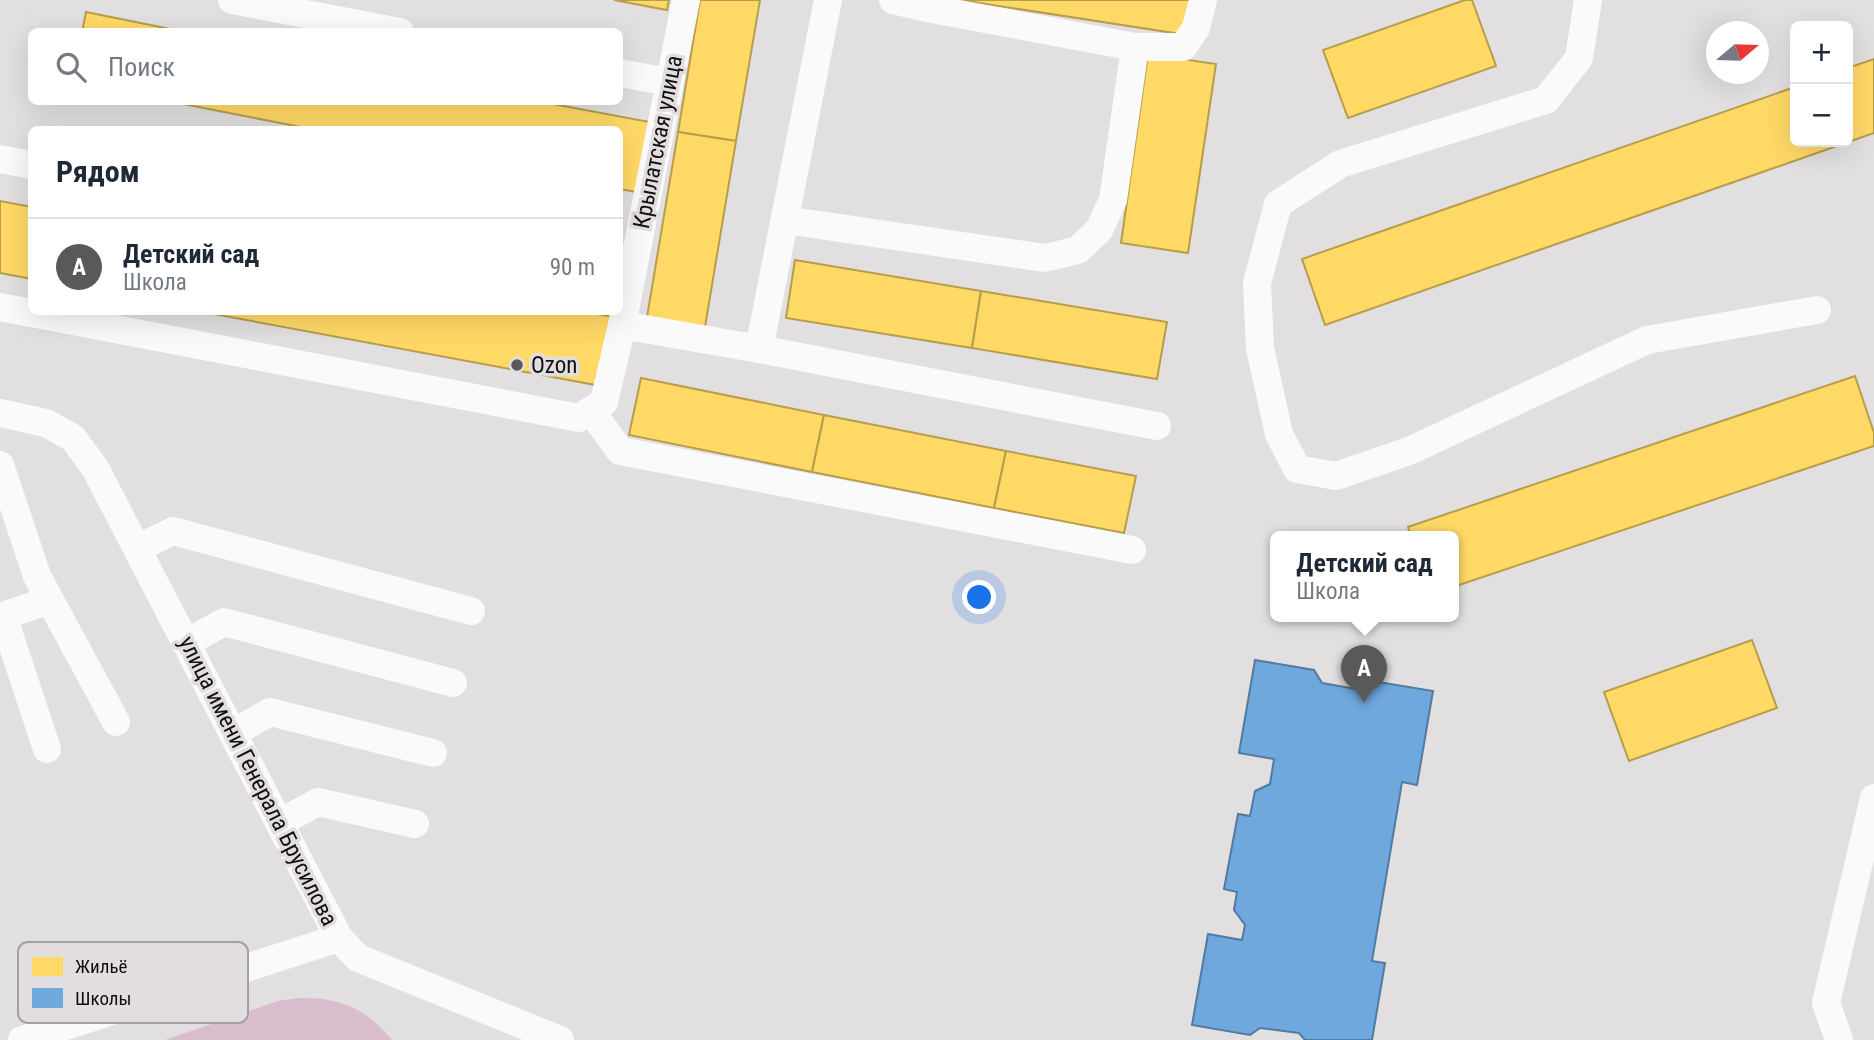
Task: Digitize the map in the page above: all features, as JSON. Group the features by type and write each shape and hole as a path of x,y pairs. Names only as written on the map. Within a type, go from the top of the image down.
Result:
{"street":[{"path":"232,0 379,28"},
{"name":"Крылатская улица","path":"623,309 625,276 670,82 685,0"},
{"path":"759,349 828,0"},
{"path":"893,0 933,5 1135,47 1183,47 1196,28 1203,0"},
{"path":"1588,0 1578,58 1546,100 1340,164 1278,204 1257,283 1261,348 1279,434 1297,469 1336,476 1409,451 1647,340 1817,310"},
{"path":"785,220 1045,258 1078,250 1099,230 1113,200 1135,47"},
{"path":"623,74 670,82"},
{"path":"0,159 28,164"},
{"path":"0,307 28,312"},
{"path":"42,315 579,418 591,411 620,451 1132,550"},
{"name":"Крылатская улица","path":"591,411 604,402 623,315"},
{"path":"622,325 1157,426"},
{"name":"улица имени Генерала Брусилова","path":"0,413 46,423 73,438 95,468 339,938 248,967"},
{"path":"0,465 37,576 116,722"},
{"path":"138,548 173,531 471,611"},
{"path":"47,748 1,617 50,600"},
{"path":"186,642 224,622 453,683"},
{"path":"233,733 270,712 433,753"},
{"path":"1839,1040 1826,1003 1874,798"},
{"path":"279,823 318,802 415,824"},
{"path":"339,938 358,958 560,1040"},
{"name":"улица имени Генерала Брусилова","path":"22,1040 75,1023"}],"shaded area":[{"path":"313,998 339,1002 362,1012 392,1040 165,1040 214,1023 248,1023 248,1011 278,1001"}],"building: Жильё":[{"path":"614,0 669,0 667,10"},
{"path":"700,0 760,0 736,141 678,132"},
{"path":"960,0 1192,0 1187,35"},
{"path":"1465,0 1472,0 1496,66 1348,118 1323,50"},
{"path":"86,12 165,28 83,28"},
{"path":"1148,54 1216,64 1188,253 1121,243"},
{"path":"1874,59 1874,133 1853,140 1853,84 1853,66"},
{"path":"1790,89 1790,147 1834,147 1325,325 1302,259"},
{"path":"188,105 558,105 655,123 642,193 623,190 623,126 296,126"},
{"path":"678,132 736,141 705,327 647,317"},
{"path":"0,201 28,206 28,278 0,273"},
{"path":"795,260 981,291 972,348 786,318"},
{"path":"981,291 1167,322 1157,379 972,348"},
{"path":"219,315 614,317 601,386"},
{"path":"1855,376 1874,433 1874,446 1459,585 1459,531 1409,531 1408,527"},
{"path":"641,378 824,415 812,472 629,435"},
{"path":"824,415 1006,451 994,508 812,472"},
{"path":"1006,451 1136,476 1124,533 994,508"},
{"path":"1752,640 1777,708 1629,761 1604,692"}],"building: Школы":[{"path":"1255,660 1314,670 1322,683 1362,690 1373,681 1433,691 1417,785 1402,782 1372,961 1385,963 1372,1040 1305,1040 1299,1033 1260,1028 1250,1035 1192,1025 1208,934 1242,940 1245,925 1234,910 1237,892 1224,889 1238,814 1250,816 1255,791 1270,784 1274,759 1239,753"}],"place":[{"name":"Ozon","path":"517,365"},
{"name":"Детский сад","path":"1364,703"}]}
